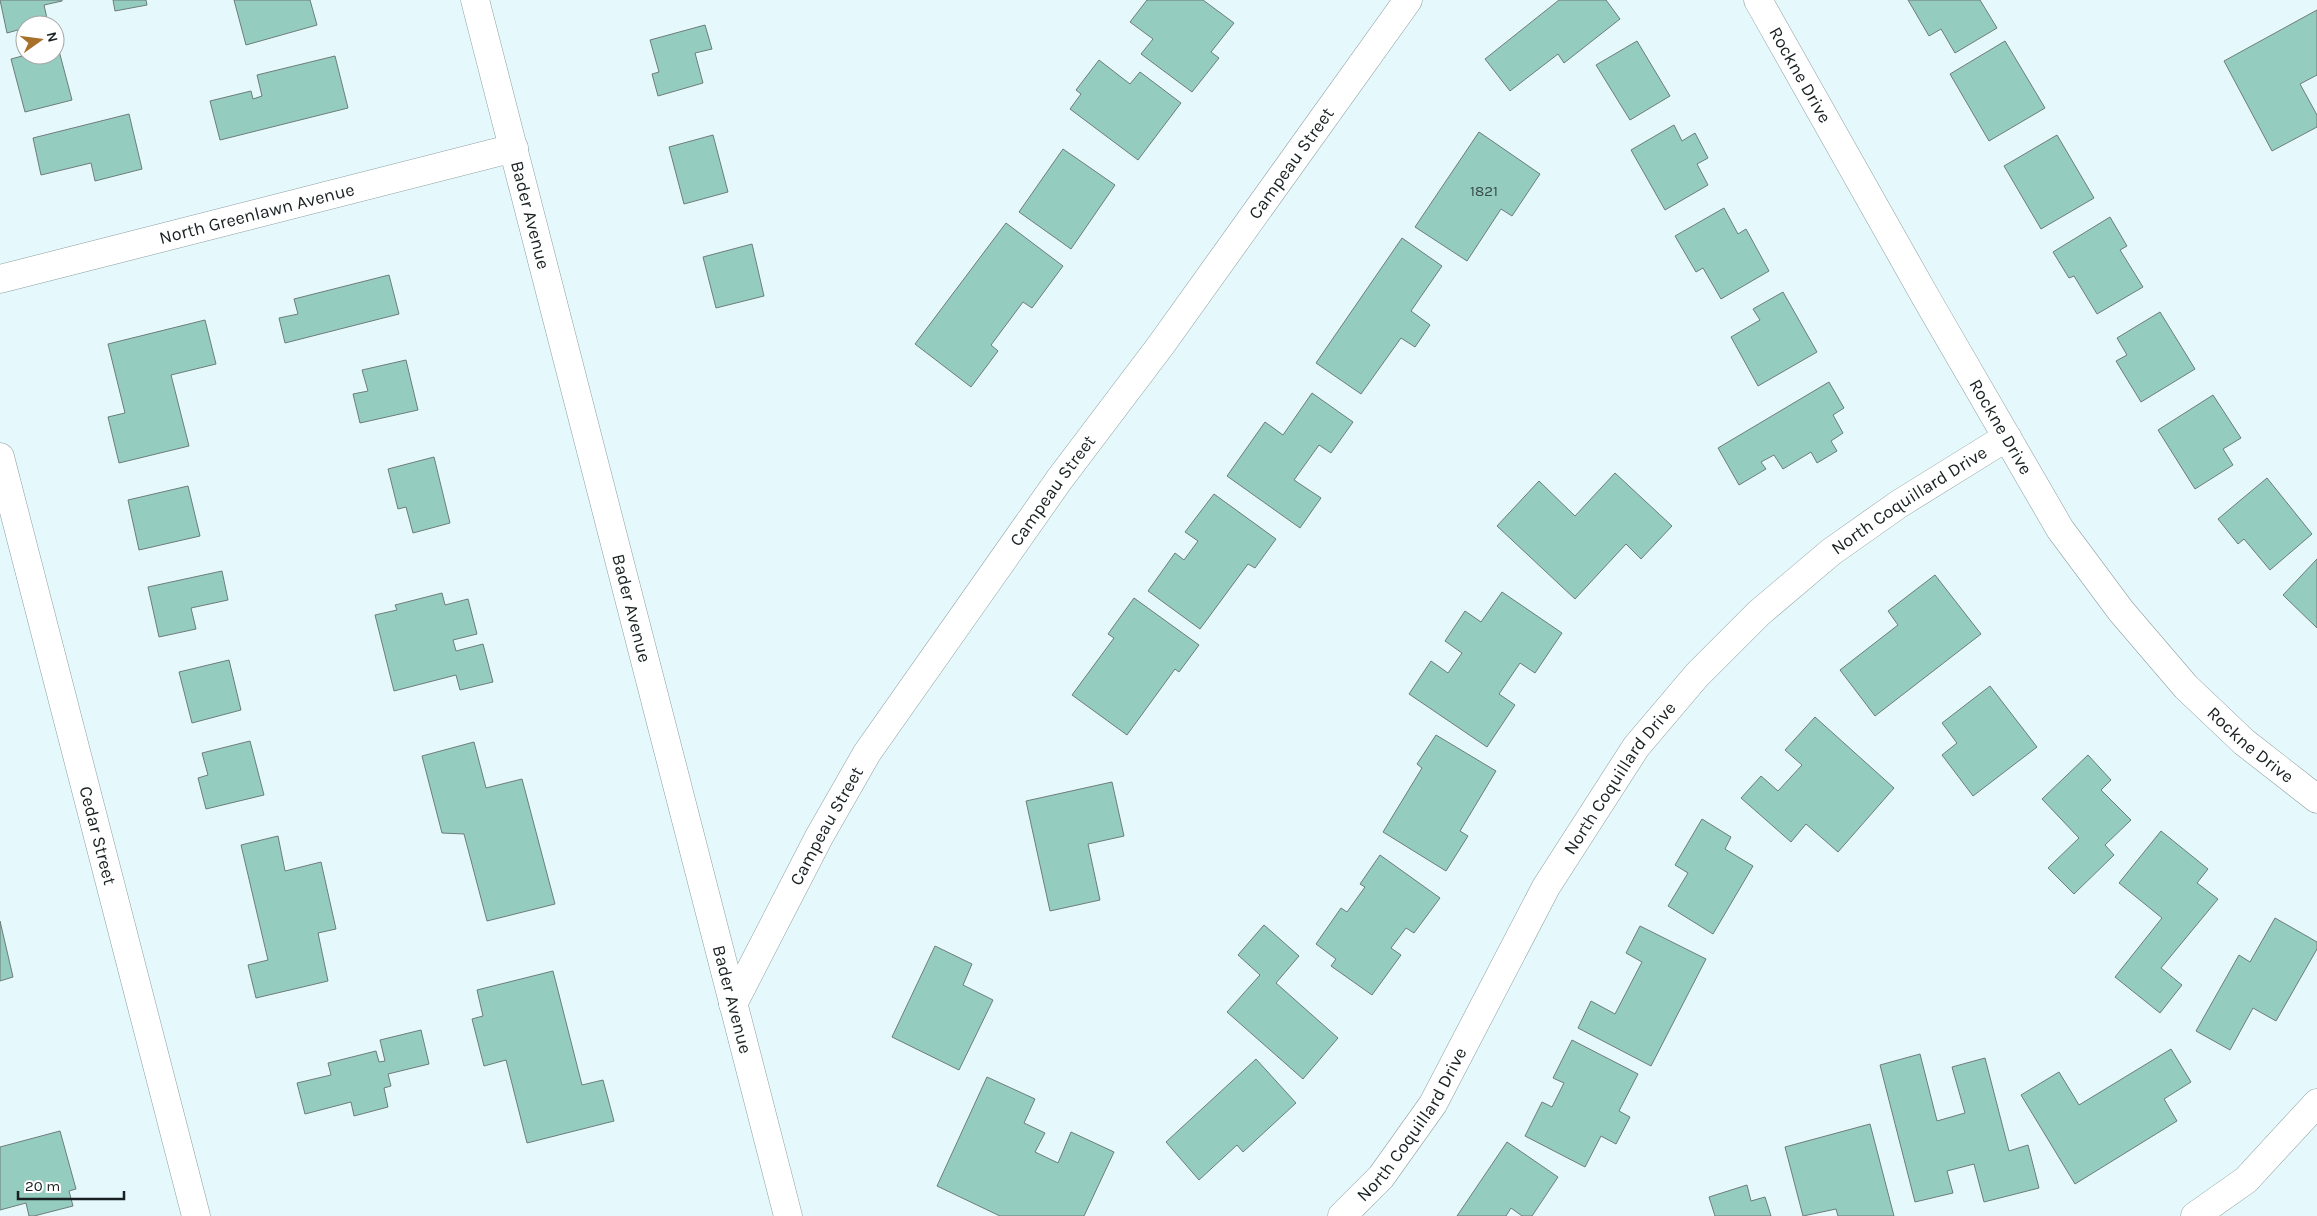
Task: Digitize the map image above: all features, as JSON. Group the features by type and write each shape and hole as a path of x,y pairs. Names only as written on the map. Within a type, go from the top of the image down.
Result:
{"street":[{"name":"Bader Avenue","path":"475,0 788,1216"},
{"name":"Campeau Street","path":"733,1004 819,837 868,753 1059,480 1161,345 1408,0"},
{"name":"Rockne Drive","path":"1758,0 2060,529 2132,624 2193,694 2244,742 2317,799"},
{"name":"North Greenlawn Avenue","path":"0,279 514,148"},
{"name":"North Coquillard Drive","path":"1342,1216 1381,1177 1434,1104 1546,887 1636,747 1697,675 1759,613 1831,552 1899,504 2007,437"},
{"name":"Cedar Street","path":"0,457 196,1216"},
{"path":"2196,1216 2246,1180 2317,1103"}],"building":[{"path":"0,0 62,0 44,5 46,15 15,15 15,31 7,33"},
{"path":"113,0 146,0 147,5 115,11"},
{"path":"234,0 310,0 317,25 246,45"},
{"path":"1147,0 1203,0 1234,23 1211,52 1219,58 1192,92 1141,54 1153,39 1130,22"},
{"path":"1559,0 1606,0 1620,19 1564,63 1558,54 1510,91 1485,59"},
{"path":"1908,0 1980,0 1997,28 1955,53 1941,29 1929,36"},
{"path":"2317,10 2317,75 2300,84 2317,115 2317,127 2272,151 2224,61"},
{"path":"705,25 712,49 695,53 703,83 658,96 652,74 659,72 650,40"},
{"path":"1637,41 1670,96 1630,120 1596,65"},
{"path":"2005,41 2045,108 1989,141 1950,74"},
{"path":"335,56 348,108 220,140 210,101 251,91 253,99 262,96 257,75"},
{"path":"15,58 15,65 63,65 72,100 25,112 11,59"},
{"path":"1099,60 1130,84 1140,72 1181,103 1138,160 1070,109 1081,94 1076,90"},
{"path":"129,114 142,169 95,181 91,163 41,175 33,138"},
{"path":"1674,125 1682,141 1695,133 1708,158 1697,164 1708,185 1665,210 1631,150"},
{"path":"1479,132 1540,174 1512,216 1501,209 1467,261 1415,227"},
{"path":"713,135 728,192 684,204 669,147"},
{"path":"2057,135 2094,198 2041,229 2004,166"},
{"path":"1063,149 1115,185 1071,249 1019,212"},
{"path":"1724,208 1738,234 1746,229 1769,271 1721,299 1703,268 1696,272 1675,236"},
{"path":"2110,217 2127,246 2120,250 2143,287 2097,314 2074,276 2069,278 2053,252"},
{"path":"1006,223 1063,266 1032,308 1023,302 991,345 998,351 971,387 915,344"},
{"path":"1402,238 1442,266 1411,311 1430,325 1415,347 1401,338 1361,394 1316,363"},
{"path":"752,244 764,296 716,308 703,257"},
{"path":"389,275 399,314 285,343 279,318 298,314 294,299"},
{"path":"1783,292 1817,352 1758,386 1731,337 1760,320 1753,309"},
{"path":"2160,312 2195,369 2141,402 2116,361 2127,355 2117,338"},
{"path":"205,320 216,364 171,375 189,446 119,463 108,417 125,413 108,344"},
{"path":"406,360 418,410 360,423 353,394 368,391 362,370"},
{"path":"1829,382 1844,408 1833,415 1843,433 1831,441 1837,451 1817,463 1811,452 1783,469 1774,455 1761,462 1766,469 1739,485 1718,448"},
{"path":"1312,393 1353,422 1331,453 1319,445 1294,480 1321,498 1300,528 1227,476 1265,422 1283,435"},
{"path":"2213,395 2241,438 2223,449 2233,465 2195,489 2158,430"},
{"path":"434,457 450,523 413,533 406,507 398,509 388,469"},
{"path":"1615,473 1672,526 1641,559 1626,544 1575,599 1497,526 1539,481 1575,516"},
{"path":"2267,478 2312,534 2270,570 2244,539 2238,544 2218,519"},
{"path":"188,486 200,536 139,550 128,500"},
{"path":"1214,494 1276,539 1255,568 1248,564 1200,629 1148,591 1175,553 1184,560 1198,541 1185,532"},
{"path":"2317,559 2317,628 2283,595"},
{"path":"222,571 228,600 191,608 196,629 159,637 148,587"},
{"path":"1935,575 1981,634 1875,716 1840,670 1898,625 1888,611"},
{"path":"1502,592 1562,633 1535,673 1520,663 1499,694 1515,705 1487,747 1409,694 1431,661 1448,673 1462,653 1445,641 1465,611 1481,622"},
{"path":"442,593 445,605 468,599 477,634 453,640 456,651 483,644 493,682 460,690 456,675 394,691 375,615 397,610 395,605"},
{"path":"1134,598 1199,645 1179,672 1175,669 1127,735 1072,695 1114,638 1108,634"},
{"path":"229,660 241,710 192,723 179,672"},
{"path":"1990,686 2037,747 1973,796 1942,755 1957,743 1942,723"},
{"path":"1815,717 1894,788 1838,852 1806,824 1791,842 1741,798 1761,776 1778,791 1802,765 1785,750"},
{"path":"1436,735 1496,771 1460,831 1468,836 1446,871 1383,832 1422,768 1417,764"},
{"path":"250,741 264,795 206,809 198,778 208,775 202,753"},
{"path":"474,742 486,788 522,779 555,904 487,921 464,834 442,833 422,756"},
{"path":"2088,755 2111,780 2101,790 2131,820 2105,845 2114,855 2074,894 2048,868 2079,838 2042,799"},
{"path":"1112,782 1124,836 1088,844 1100,900 1050,911 1026,801"},
{"path":"1702,819 1731,837 1725,849 1753,866 1713,934 1668,906 1688,873 1675,865"},
{"path":"2161,831 2208,869 2197,883 2218,899 2161,968 2182,985 2160,1013 2115,977 2162,918 2119,883"},
{"path":"278,836 285,871 321,862 336,929 318,933 328,981 256,998 248,965 268,960 241,845"},
{"path":"1380,855 1440,898 1414,933 1406,928 1391,948 1401,955 1372,995 1331,966 1336,959 1316,944 1341,908 1347,912 1365,887 1360,884"},
{"path":"2275,918 2317,942 2317,949 2276,1021 2253,1008 2230,1050 2196,1031 2239,955 2250,962"},
{"path":"0,921 13,977 0,981"},
{"path":"1264,925 1299,956 1276,983 1338,1038 1303,1079 1227,1012 1260,975 1238,955"},
{"path":"1640,926 1706,959 1651,1066 1578,1028 1591,1001 1615,1014 1642,962 1626,953"},
{"path":"935,946 972,964 963,985 993,1000 959,1070 892,1037"},
{"path":"553,971 582,1085 603,1080 614,1121 527,1143 506,1060 484,1066 472,1019 483,1016 477,990"},
{"path":"421,1030 429,1064 388,1074 391,1086 384,1088 388,1107 354,1116 351,1102 305,1114 297,1083 331,1075 328,1063 376,1051 379,1062 385,1061 380,1040"},
{"path":"1572,1040 1638,1074 1619,1111 1630,1117 1616,1144 1601,1136 1585,1167 1525,1136 1542,1102 1552,1107 1564,1083 1553,1078"},
{"path":"2171,1049 2191,1082 2164,1099 2177,1121 2075,1184 2021,1095 2059,1072 2079,1105"},
{"path":"1920,1054 1937,1121 1965,1113 1952,1067 1985,1058 2009,1151 2028,1145 2039,1188 1984,1202 1974,1164 1947,1171 1953,1193 1915,1202 1880,1065"},
{"path":"1256,1059 1296,1103 1243,1152 1237,1145 1199,1180 1166,1142"},
{"path":"987,1077 1035,1099 1024,1123 1045,1133 1035,1152 1058,1163 1071,1132 1114,1152 1084,1216 1000,1216 937,1186"},
{"path":"1870,1124 1894,1216 1838,1216 1836,1209 1803,1216 1785,1147"},
{"path":"60,1131 76,1189 69,1191 73,1206 34,1216 29,1216 26,1203 0,1210 0,1147"},
{"path":"1507,1142 1558,1177 1532,1216 1522,1216 1511,1208 1506,1216 1457,1216"},
{"path":"1747,1185 1751,1201 1765,1197 1771,1216 1715,1216 1709,1197"}]}
